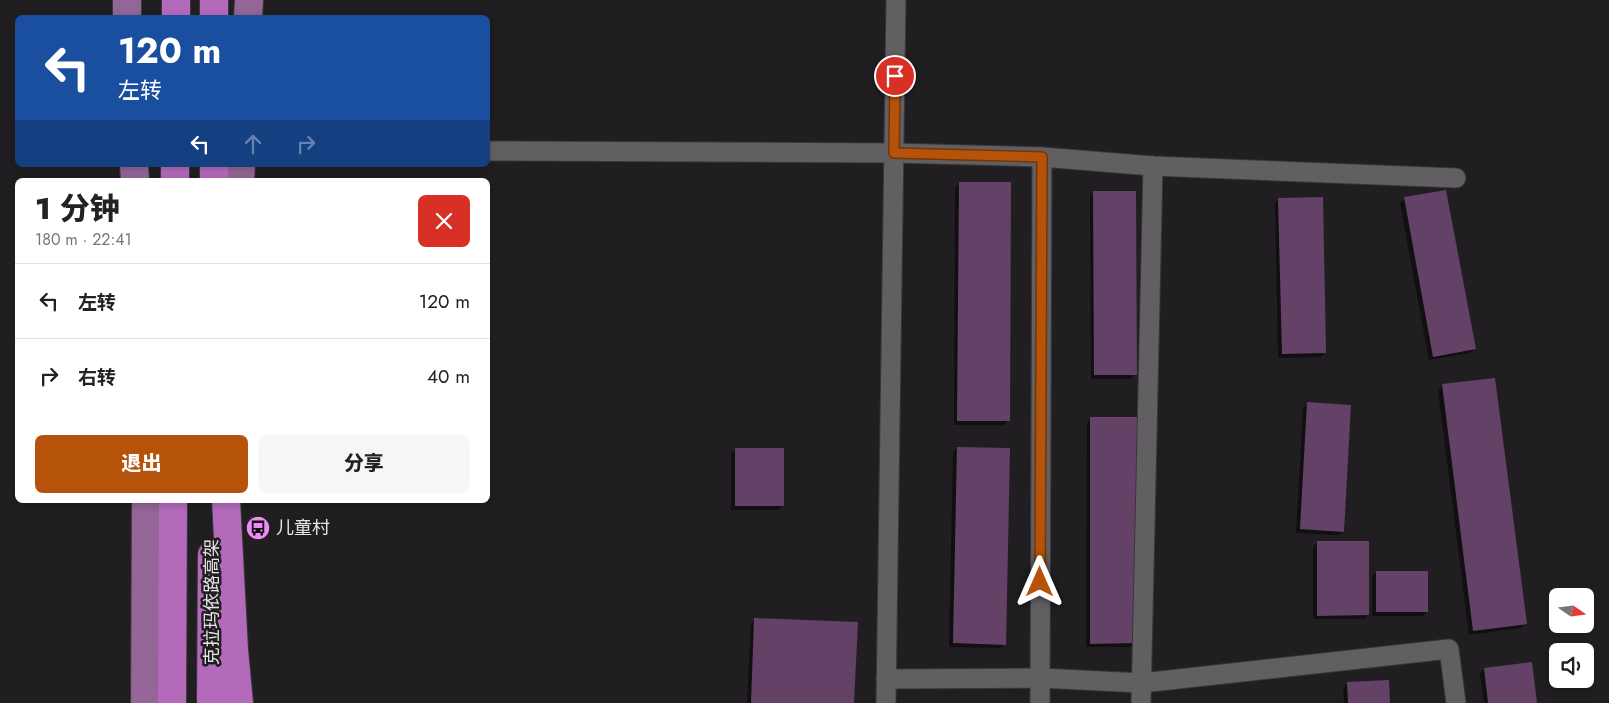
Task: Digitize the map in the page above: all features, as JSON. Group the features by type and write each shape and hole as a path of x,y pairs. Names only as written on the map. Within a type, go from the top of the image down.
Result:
{"highway":[{"path":"176,0 176,15"},
{"path":"214,0 214,15"},
{"path":"172,703 173,503"},
{"name":"克拉玛依路高架","path":"211,703 212,503"},
{"path":"226,503 234,650 239,703"}],"main road":[{"path":"127,0 127,15"},
{"path":"248,15 249,0"},
{"path":"145,703 146,503"},
{"path":"219,703 221,503"}],"street":[{"path":"886,703 896,0"},
{"path":"490,151 894,153 1042,157 1153,166 1456,178"},
{"path":"1040,703 1042,157"},
{"path":"1142,703 1153,166"},
{"path":"886,679 1040,678 1142,683 1449,649 1456,703"}],"building":[{"path":"959,182 1011,182 1010,421 957,421"},
{"path":"1446,190 1476,349 1433,357 1404,197"},
{"path":"1093,191 1136,191 1137,375 1094,375"},
{"path":"1323,197 1326,353 1282,354 1278,198"},
{"path":"1495,378 1527,624 1473,631 1442,384"},
{"path":"1307,402 1351,405 1344,532 1300,529"},
{"path":"1090,417 1137,417 1137,643 1090,644"},
{"path":"957,447 1010,448 1006,645 953,643"},
{"path":"735,448 784,448 784,506 735,506"},
{"path":"1317,541 1369,541 1369,615 1317,616"},
{"path":"1376,571 1428,571 1428,612 1376,612"},
{"path":"754,618 858,622 854,703 751,703"},
{"path":"1532,662 1537,703 1488,703 1484,668"},
{"path":"1389,680 1390,703 1348,703 1347,682"}],"place":[{"name":"儿童村","path":"258,528"}],"route":[{"path":"895,76 894,153 1042,157 1040,582"}]}
